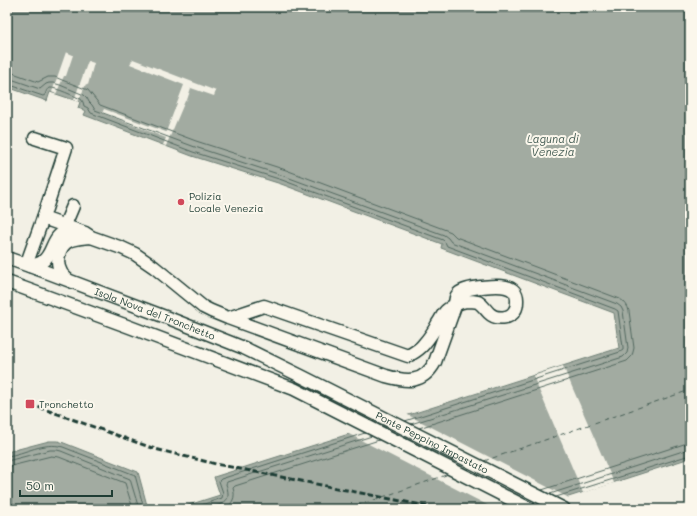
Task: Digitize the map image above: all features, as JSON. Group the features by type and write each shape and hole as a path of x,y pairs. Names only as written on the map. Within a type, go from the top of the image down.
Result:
{"street":[{"path":"35,138 66,148 30,261 39,263 44,260 49,254 56,238 60,235 71,230 85,233 135,254 210,311 228,318 386,376 412,380 421,377 431,369 435,362 455,306 456,297 458,294 470,289 489,286 507,287 512,289 517,294 516,309 511,315 502,318 493,316 482,305 474,301 461,302 455,306 446,311 422,347 408,356 264,306 228,318"},
{"path":"66,225 73,206"},
{"path":"43,218 66,225 78,231"},
{"path":"67,279 61,273 59,268 59,258 62,247 72,240 91,236"},
{"name":"Isola Nova del Tronchetto","path":"7,258 30,261 67,279 244,348 301,376"},
{"name":"Isola Nova del Tronchetto","path":"7,282 294,389"},
{"name":"Ponte Peppino Impastato","path":"301,376 564,509"},
{"name":"Ponte Peppino Impastato","path":"294,389 530,509"}],"water":[{"name":"Laguna di Venezia","path":"7,7 690,7 690,458 531,509 176,509 220,495 214,477 619,348 614,313 441,248 442,244 281,184 192,156 84,115 86,111 78,108 80,102 50,92 47,101 7,87"},
{"path":"49,441 64,443 138,472 148,509 7,509 7,452"}],"pier":[{"path":"66,52 73,55 66,76 64,76 56,94 52,92"},
{"path":"133,59 216,91 214,96 191,88 166,146 163,145 166,138 102,113 104,109 166,132 184,85 130,64"},
{"path":"88,61 94,63 88,85 86,84 78,102 74,100"},
{"path":"563,366 614,483 583,493 533,376"},
{"path":"406,414 571,499 538,509 495,509 347,433"}],"ferry route":[{"path":"484,461 690,390"},
{"path":"348,509 449,474"}],"railway":[{"path":"30,404 155,449 216,464 441,509"}],"place":[{"name":"Polizia Locale Venezia","path":"181,202"},
{"name":"Tronchetto","path":"30,404"}]}
